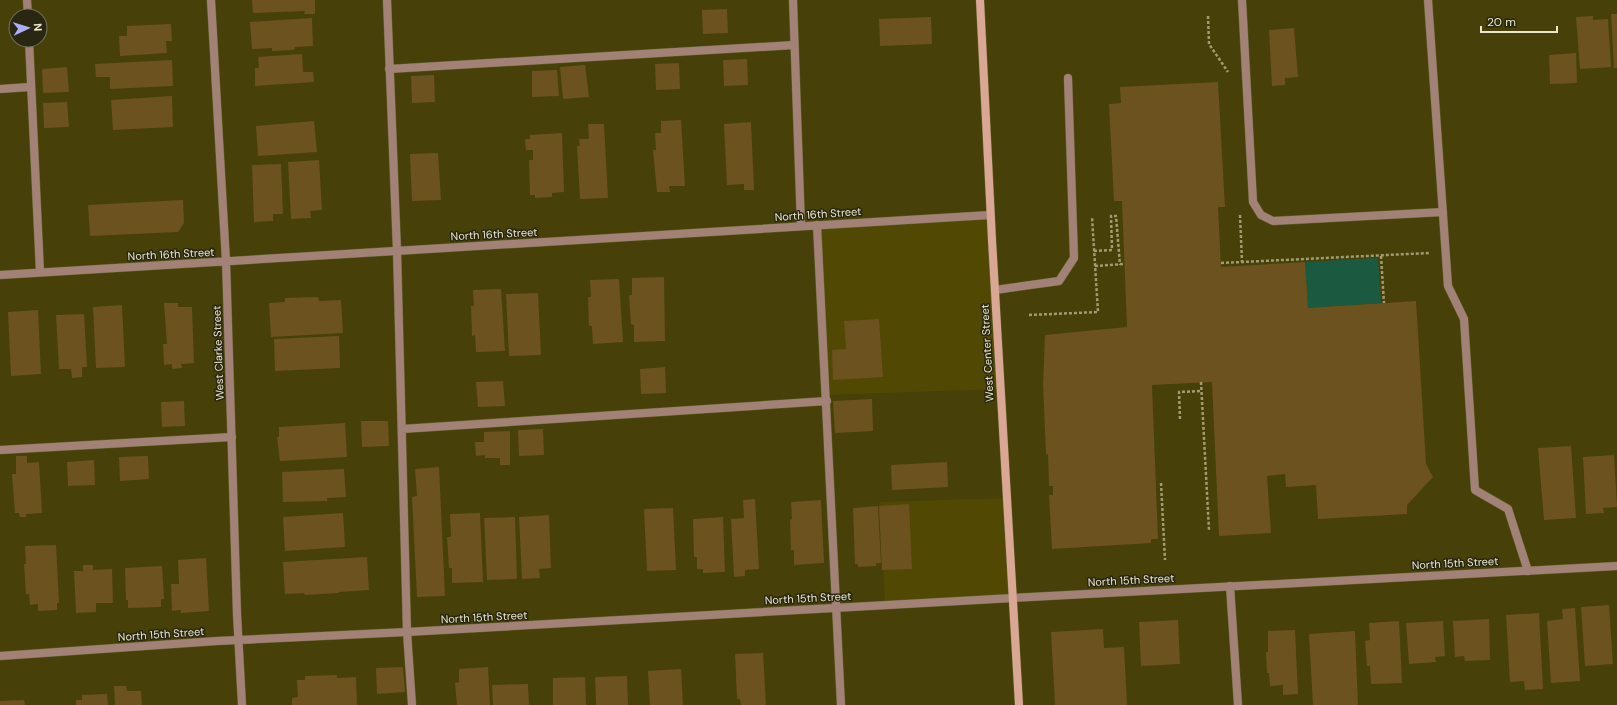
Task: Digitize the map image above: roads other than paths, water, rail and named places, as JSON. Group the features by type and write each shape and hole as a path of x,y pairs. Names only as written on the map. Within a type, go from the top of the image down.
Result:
{"street":[{"name":"West Clarke Street","path":"211,0 226,261 238,640 242,705"},
{"path":"386,0 397,251 407,632 412,705"},
{"path":"793,0 801,226"},
{"path":"980,0 988,0"},
{"name":"West Center Street","path":"980,0 990,215 1019,705"},
{"path":"1242,0 1253,202 1260,215 1273,221 1442,212"},
{"path":"1428,0 1448,286 1464,319 1475,490 1508,509 1528,571"},
{"path":"389,69 794,45"},
{"path":"29,48 40,272"},
{"path":"995,290 1059,281 1074,258 1068,78"},
{"path":"0,89 30,87"},
{"name":"North 16th Street","path":"0,275 990,215"},
{"path":"817,225 841,705"},
{"path":"402,429 827,401"},
{"path":"0,450 232,437"},
{"name":"North 15th Street","path":"0,656 238,640 1617,566"},
{"path":"1230,586 1238,705"}]}
